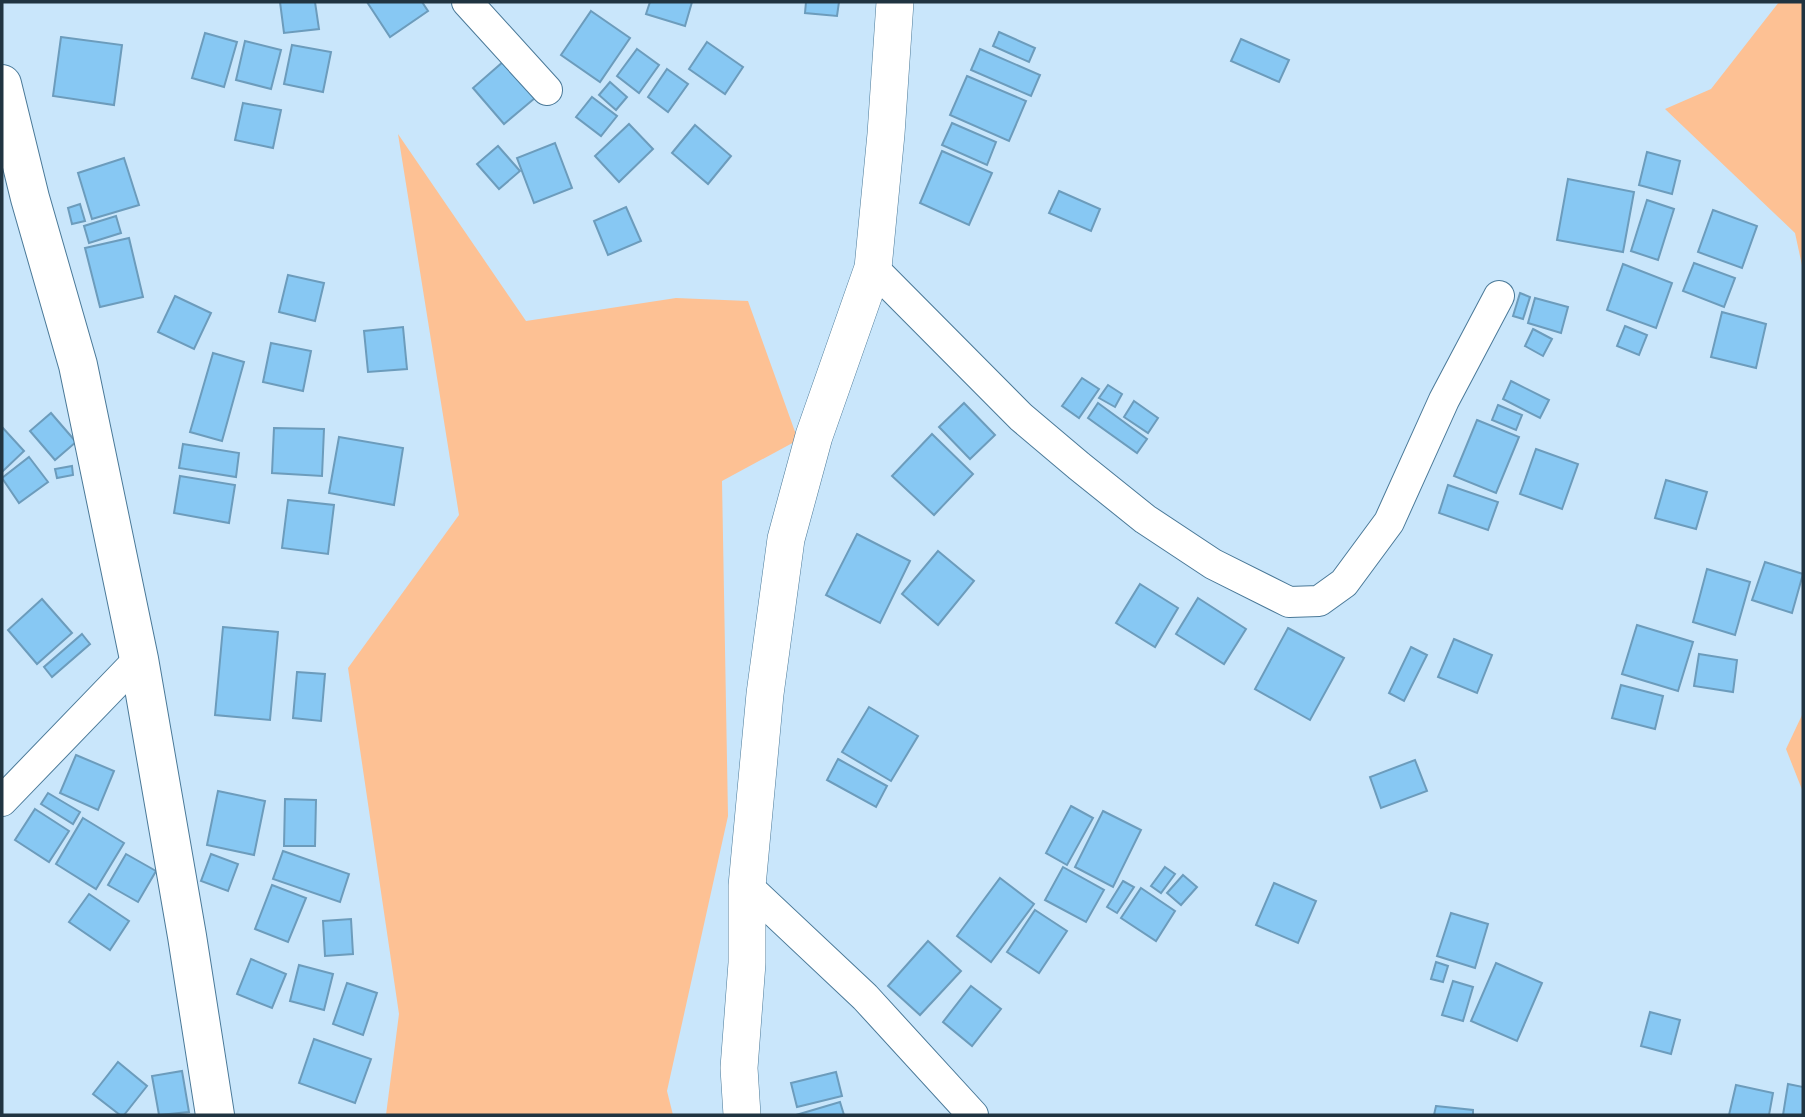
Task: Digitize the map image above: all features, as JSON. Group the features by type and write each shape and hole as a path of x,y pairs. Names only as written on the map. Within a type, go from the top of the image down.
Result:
{"main road":[{"path":"2,84 30,198 78,365 139,659 215,1115"}],"street":[{"path":"467,2 547,90"},
{"path":"742,1115 739,1068 747,963 747,886 765,694 786,539 814,436 873,268 895,2"},
{"path":"873,268 1021,417 1079,467 1145,519 1213,564 1289,602 1319,601 1345,583 1388,522 1444,400 1499,296"},
{"path":"2,801 139,659"},
{"path":"747,886 865,997 973,1115"}],"shaded area":[{"path":"1779,2 1803,2 1803,270 1795,233 1665,109 1711,89"},
{"path":"398,134 526,321 676,298 748,301 798,440 722,481 728,816 667,1091 673,1115 386,1115 399,1014 348,668 459,515"},
{"path":"1803,713 1803,792 1786,749"}],"building":[{"path":"280,2 315,2 319,29 284,33"},
{"path":"367,2 422,2 428,11 390,37"},
{"path":"650,2 692,2 685,26 646,14"},
{"path":"806,2 839,2 837,16 805,13"},
{"path":"591,11 630,38 600,82 561,55"},
{"path":"999,32 1035,48 1029,62 993,46"},
{"path":"205,33 237,42 224,87 192,78"},
{"path":"61,37 122,45 114,105 53,96"},
{"path":"1241,39 1289,60 1279,82 1231,61"},
{"path":"245,41 281,50 271,89 236,80"},
{"path":"707,42 743,67 725,94 689,69"},
{"path":"292,45 331,52 323,92 284,84"},
{"path":"637,49 659,65 639,93 617,76"},
{"path":"980,49 1040,75 1031,96 971,70"},
{"path":"504,61 535,98 504,124 473,88"},
{"path":"667,69 688,84 668,112 648,97"},
{"path":"967,76 1026,101 1009,141 950,115"},
{"path":"610,82 627,97 616,110 599,95"},
{"path":"592,97 617,116 601,136 576,117"},
{"path":"243,103 281,110 273,148 235,140"},
{"path":"952,123 996,142 987,165 942,145"},
{"path":"629,124 653,149 619,182 595,156"},
{"path":"695,125 731,156 708,184 672,153"},
{"path":"555,143 572,188 534,203 517,158"},
{"path":"498,146 520,171 499,189 477,164"},
{"path":"942,151 992,173 969,225 920,203"},
{"path":"1647,152 1680,161 1672,194 1639,185"},
{"path":"124,158 139,205 92,219 78,173"},
{"path":"1568,179 1634,192 1623,252 1557,240"},
{"path":"1059,191 1100,209 1091,231 1049,213"},
{"path":"1647,200 1674,209 1658,260 1631,251"},
{"path":"80,204 85,221 72,224 68,208"},
{"path":"626,207 641,241 608,255 594,221"},
{"path":"1713,210 1757,226 1742,268 1698,252"},
{"path":"116,216 121,233 89,243 84,226"},
{"path":"129,238 143,297 100,307 85,248"},
{"path":"1694,263 1735,278 1724,307 1683,291"},
{"path":"1623,264 1672,283 1656,328 1607,310"},
{"path":"288,275 324,283 315,321 279,312"},
{"path":"1520,293 1530,297 1523,319 1513,316"},
{"path":"175,296 211,313 194,349 158,332"},
{"path":"1535,298 1568,307 1561,333 1528,323"},
{"path":"1722,312 1766,324 1756,368 1711,357"},
{"path":"1625,326 1647,335 1639,355 1617,346"},
{"path":"403,327 407,369 368,372 364,331"},
{"path":"1533,329 1552,339 1543,356 1525,346"},
{"path":"271,343 311,351 303,391 263,382"},
{"path":"213,353 244,362 222,441 190,432"},
{"path":"1082,378 1099,389 1079,418 1062,406"},
{"path":"1511,381 1549,400 1540,418 1503,399"},
{"path":"1108,385 1122,394 1115,407 1099,398"},
{"path":"1134,401 1158,418 1148,433 1124,417"},
{"path":"964,403 995,435 970,459 939,427"},
{"path":"1098,403 1147,439 1137,453 1088,418"},
{"path":"1498,405 1522,415 1516,430 1492,420"},
{"path":"51,413 76,442 55,460 30,431"},
{"path":"1477,420 1519,437 1496,493 1454,476"},
{"path":"2,427 24,451 2,472"},
{"path":"274,428 324,429 322,476 272,473"},
{"path":"932,434 973,474 934,515 892,476"},
{"path":"339,437 403,448 394,505 329,493"},
{"path":"183,444 239,453 236,477 179,468"},
{"path":"1536,449 1578,464 1562,509 1520,494"},
{"path":"29,457 48,482 19,503 2,478"},
{"path":"72,466 73,475 57,478 55,469"},
{"path":"180,476 235,485 229,523 174,513"},
{"path":"1666,480 1707,492 1696,529 1655,518"},
{"path":"1448,485 1498,502 1488,530 1439,513"},
{"path":"288,500 334,505 328,554 282,548"},
{"path":"857,534 910,561 880,623 826,595"},
{"path":"938,551 974,581 938,625 902,594"},
{"path":"1765,562 1803,574 1792,613 1752,600"},
{"path":"1707,569 1750,582 1735,635 1693,622"},
{"path":"1140,584 1178,608 1155,647 1116,623"},
{"path":"1198,598 1246,629 1224,664 1176,634"},
{"path":"42,599 72,633 37,664 8,630"},
{"path":"1637,625 1693,642 1678,691 1622,674"},
{"path":"223,627 278,632 270,720 215,715"},
{"path":"1288,628 1344,658 1310,720 1255,689"},
{"path":"82,634 90,644 52,677 44,667"},
{"path":"1454,639 1492,655 1477,693 1438,677"},
{"path":"1411,647 1427,655 1404,701 1389,693"},
{"path":"1699,654 1737,660 1733,692 1694,686"},
{"path":"297,672 325,674 321,721 293,718"},
{"path":"1621,685 1663,696 1655,729 1612,718"},
{"path":"869,707 918,736 891,781 842,752"},
{"path":"76,755 114,771 98,810 60,793"},
{"path":"838,759 887,786 876,807 827,780"},
{"path":"1415,760 1427,791 1381,808 1370,777"},
{"path":"218,791 265,801 254,855 207,845"},
{"path":"48,793 80,812 73,824 41,804"},
{"path":"285,799 316,800 315,846 284,846"},
{"path":"1071,806 1093,818 1067,865 1046,853"},
{"path":"35,809 69,831 49,862 15,840"},
{"path":"1103,811 1141,830 1113,887 1075,867"},
{"path":"83,818 124,843 96,889 56,864"},
{"path":"283,851 349,874 340,902 273,879"},
{"path":"126,854 156,871 138,902 108,885"},
{"path":"211,854 238,864 228,891 201,881"},
{"path":"1063,867 1104,890 1086,922 1045,900"},
{"path":"1165,867 1175,874 1161,893 1151,886"},
{"path":"1183,875 1197,887 1181,905 1167,893"},
{"path":"1000,878 1034,904 991,962 957,936"},
{"path":"1123,881 1134,887 1117,913 1107,907"},
{"path":"1274,883 1316,901 1298,943 1256,925"},
{"path":"272,885 306,898 288,942 255,929"},
{"path":"1141,888 1175,911 1156,941 1121,918"},
{"path":"89,894 129,921 110,950 69,922"},
{"path":"1035,910 1067,931 1039,973 1007,952"},
{"path":"1451,913 1488,924 1475,968 1437,956"},
{"path":"351,919 353,954 325,956 323,921"},
{"path":"928,941 961,971 920,1015 888,986"},
{"path":"251,959 286,974 272,1008 237,994"},
{"path":"1436,962 1448,966 1443,982 1431,979"},
{"path":"1496,963 1542,983 1517,1041 1471,1021"},
{"path":"299,965 333,974 324,1010 290,1001"},
{"path":"1453,981 1473,987 1463,1021 1442,1015"},
{"path":"347,983 377,993 363,1035 333,1024"},
{"path":"971,986 1001,1009 972,1046 943,1022"},
{"path":"1650,1012 1680,1020 1671,1054 1641,1046"},
{"path":"314,1039 371,1059 355,1103 299,1083"},
{"path":"118,1062 147,1086 124,1115 120,1115 93,1094"},
{"path":"182,1071 189,1112 159,1115 152,1076"},
{"path":"836,1072 842,1096 797,1107 791,1083"},
{"path":"1788,1084 1803,1087 1803,1115 1783,1115"},
{"path":"1736,1085 1773,1093 1769,1115 1729,1115"},
{"path":"840,1102 844,1115 796,1115"},
{"path":"1436,1106 1473,1110 1473,1115 1434,1115"}]}
